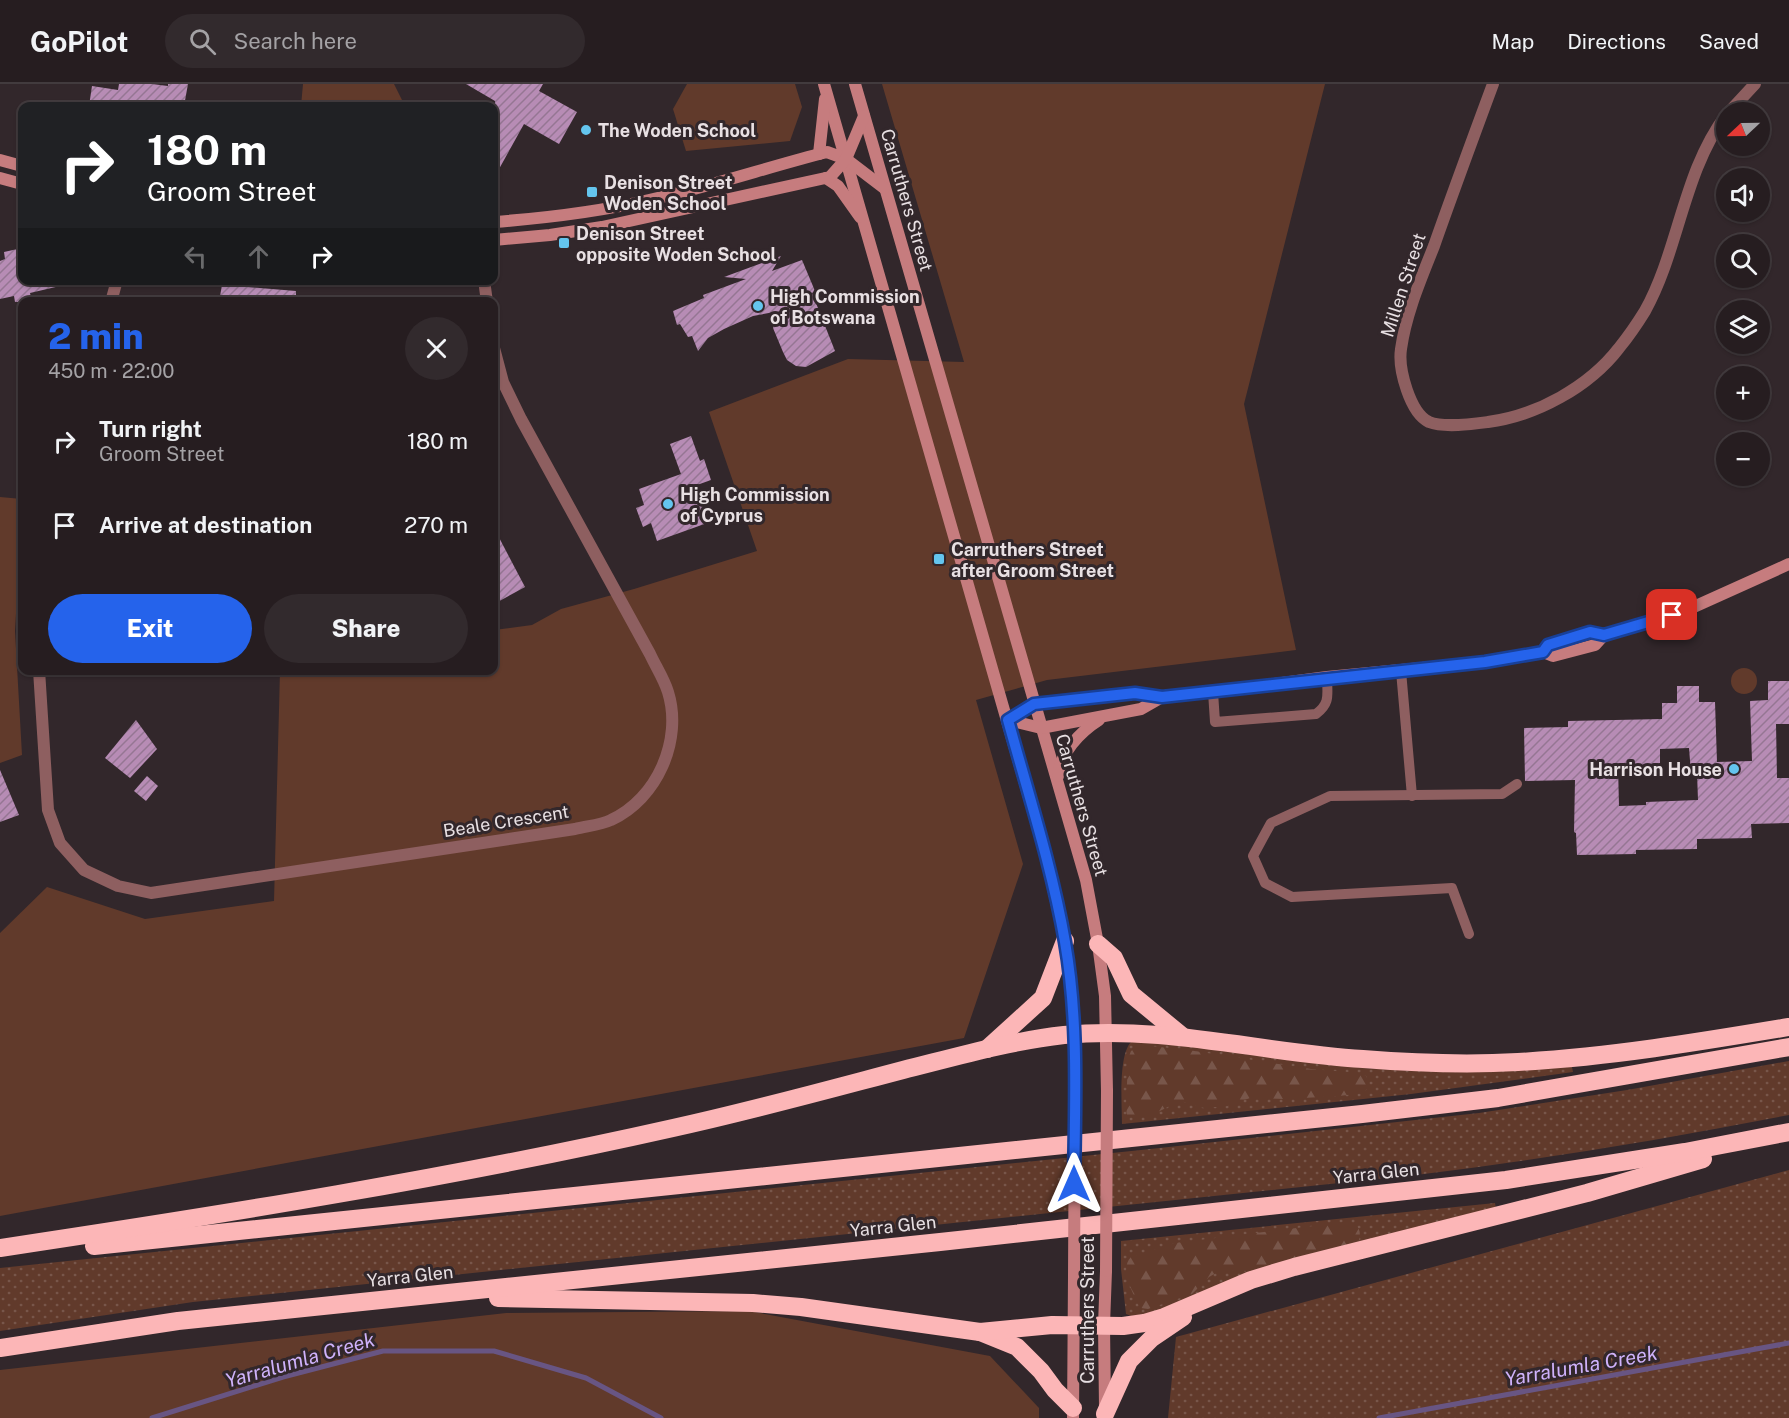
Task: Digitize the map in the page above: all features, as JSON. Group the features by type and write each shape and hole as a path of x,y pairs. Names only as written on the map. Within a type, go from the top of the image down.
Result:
{"highway":[{"path":"986,1050 1043,998 1065,941"},
{"path":"1098,944 1114,957 1131,994 1182,1036"},
{"path":"0,1248 257,1209 536,1158 736,1114 986,1050 1048,1037 1106,1032 1182,1036 1358,1059 1448,1063 1515,1062 1593,1056 1789,1027"},
{"path":"0,1255 1362,1114 1498,1098 1789,1047"},
{"path":"980,1332 1052,1324 1144,1323 1212,1298 1251,1280 1294,1267 1587,1193 1789,1133"},
{"name":"Yarra Glen","path":"0,1348 178,1321 940,1242 1506,1180 1789,1133"},
{"path":"415,1297 753,1303 801,1307 980,1332 1017,1347 1041,1371 1073,1413"},
{"path":"1105,1416 1129,1361 1152,1338 1212,1298"}],"main road":[{"name":"Carruthers Street","path":"855,84 1086,880 1105,996 1107,1091 1105,1416"},
{"name":"Carruthers Street","path":"825,88 1008,720 1045,853 1065,941 1074,1011 1073,1413"},
{"path":"819,154 825,88"},
{"path":"498,240 602,227 831,177 846,159 864,116"},
{"path":"498,222 548,218 639,202 827,152 846,159 884,188"},
{"path":"0,160 18,165"},
{"path":"0,178 18,183"},
{"path":"826,178 838,186 865,226"},
{"path":"1008,720 1034,704 1135,693 1162,697 1213,692 1327,677 1485,662 1543,652 1553,656 1595,645 1604,635 1687,610 1789,564"},
{"path":"1008,720 1041,728 1141,709 1162,697"},
{"path":"1058,783 1059,764 1067,752 1088,727 1105,716"}],"street":[{"name":"Millen Street","path":"1493,84 1410,311 1400,351 1404,382 1415,410 1429,422 1468,425 1528,414 1589,378 1618,349 1645,310 1697,169 1711,135 1716,129"},
{"name":"Millen Street","path":"1739,102 1755,84"},
{"name":"Beale Crescent","path":"39,675 48,810 60,843 84,870 118,886 151,893 575,829 610,821 636,804 655,782 670,750 672,718 668,692 650,654 520,418 503,382 498,363"}],"lane":[{"path":"1401,671 1412,796"},
{"path":"1213,692 1215,722 1317,714 1326,708 1327,677"},
{"path":"1469,934 1452,888 1292,897 1265,884 1253,856 1271,823 1330,796 1502,794 1517,784"}],"green space":[{"path":"303,84 394,84 403,102 301,102"},
{"path":"687,84 795,84 802,107 790,141 686,151 673,109"},
{"path":"882,84 1325,84 1244,404 1296,650 1047,680 976,700 1023,864 964,1038 0,1216 0,933 47,887 145,919 274,901 280,675 498,675 498,629 532,625 561,609 757,551 709,412 848,359 964,362"},
{"path":"0,497 18,499 18,580 15,631 22,755 0,763"},
{"path":"1744,668 1753,672 1757,681 1753,690 1744,694 1735,690 1731,681 1735,672"},
{"path":"1152,1040 1363,1068 1418,1071 1572,1067 1573,1072 1411,1094 1122,1124 1122,1069 1127,1049 1131,1042"},
{"path":"1141,1045 1311,1069 1360,1073 1366,1076 1370,1086 1363,1093 1285,1099 1250,1098 1228,1106 1204,1108 1181,1101 1149,1115 1127,1115 1128,1059 1131,1051"},
{"path":"1789,1061 1789,1115 1556,1156 1416,1175 193,1302 0,1331 0,1268 1479,1113 1627,1090"},
{"path":"1789,1170 1789,1418 1168,1418 1176,1337"},
{"path":"1495,1203 1496,1209 1145,1314 1131,1316 1126,1314 1121,1269 1121,1241"},
{"path":"1353,1223 1359,1230 1359,1240 1354,1243 1246,1272 1226,1270 1216,1273 1192,1294 1148,1309 1139,1306 1128,1281 1126,1268 1131,1257 1175,1243"},
{"path":"749,1311 990,1356 1039,1408 1039,1418 0,1418 0,1370 506,1313"}],"building":[{"path":"119,84 168,86 168,84 188,84 185,102 90,102 92,86 118,90"},
{"path":"466,84 543,84 539,91 577,112 559,144 524,124 498,171 498,102"},
{"path":"18,249 18,285 60,286 30,293 31,297 18,297 18,302 15,302 14,296 0,299 0,261 5,259 4,252"},
{"path":"781,256 772,271 802,260 815,291 812,293 835,351 806,367 796,366 787,360 773,328 774,312 753,316 724,329 708,338 698,351 692,336 688,337 680,324 677,325 673,311 704,298 703,295 746,279 724,277"},
{"path":"222,285 296,291 296,297 220,297"},
{"path":"691,436 700,461 704,459 711,480 697,485 710,522 657,541 651,523 643,527 636,508 644,505 639,489 681,474 670,444"},
{"path":"498,536 525,587 498,602"},
{"name":"Harrison House","path":"1768,681 1789,681 1789,724 1776,724 1777,778 1789,778 1789,823 1751,824 1752,838 1697,839 1697,849 1636,850 1636,854 1577,855 1576,833 1574,832 1575,780 1525,781 1524,728 1568,727 1568,721 1662,719 1662,703 1677,703 1677,686 1699,686 1699,702 1715,702 1717,762 1752,761 1750,701 1768,700","holes":["1689,748 1691,773 1697,773 1698,800 1646,802 1646,805 1619,806 1618,766 1660,764 1660,749"]},
{"path":"136,720 157,749 130,778 105,758"},
{"path":"0,770 19,815 0,822"},
{"path":"147,776 158,786 146,801 134,791"}],"waterway":[{"name":"Yarralumla Creek","path":"1379,1418 1789,1343"},
{"name":"Yarralumla Creek","path":"152,1418 283,1377 383,1351 494,1351 586,1378 661,1418"}],"place":[{"name":"The Woden School","path":"586,130"},
{"name":"Denison Street Woden School","path":"592,192"},
{"name":"Denison Street opposite Woden School","path":"564,243"},
{"name":"High Commission of Botswana","path":"758,306"},
{"name":"High Commission of Cyprus","path":"668,504"},
{"name":"Carruthers Street after Groom Street","path":"939,559"},
{"name":"Harrison House","path":"1734,769"}],"route":[{"path":"1074,1184 1074,1011 1065,941 1045,853 1008,720 1034,704 1135,693 1162,697 1327,677 1485,662 1543,652 1548,645 1590,632 1604,635 1672,615"}]}
